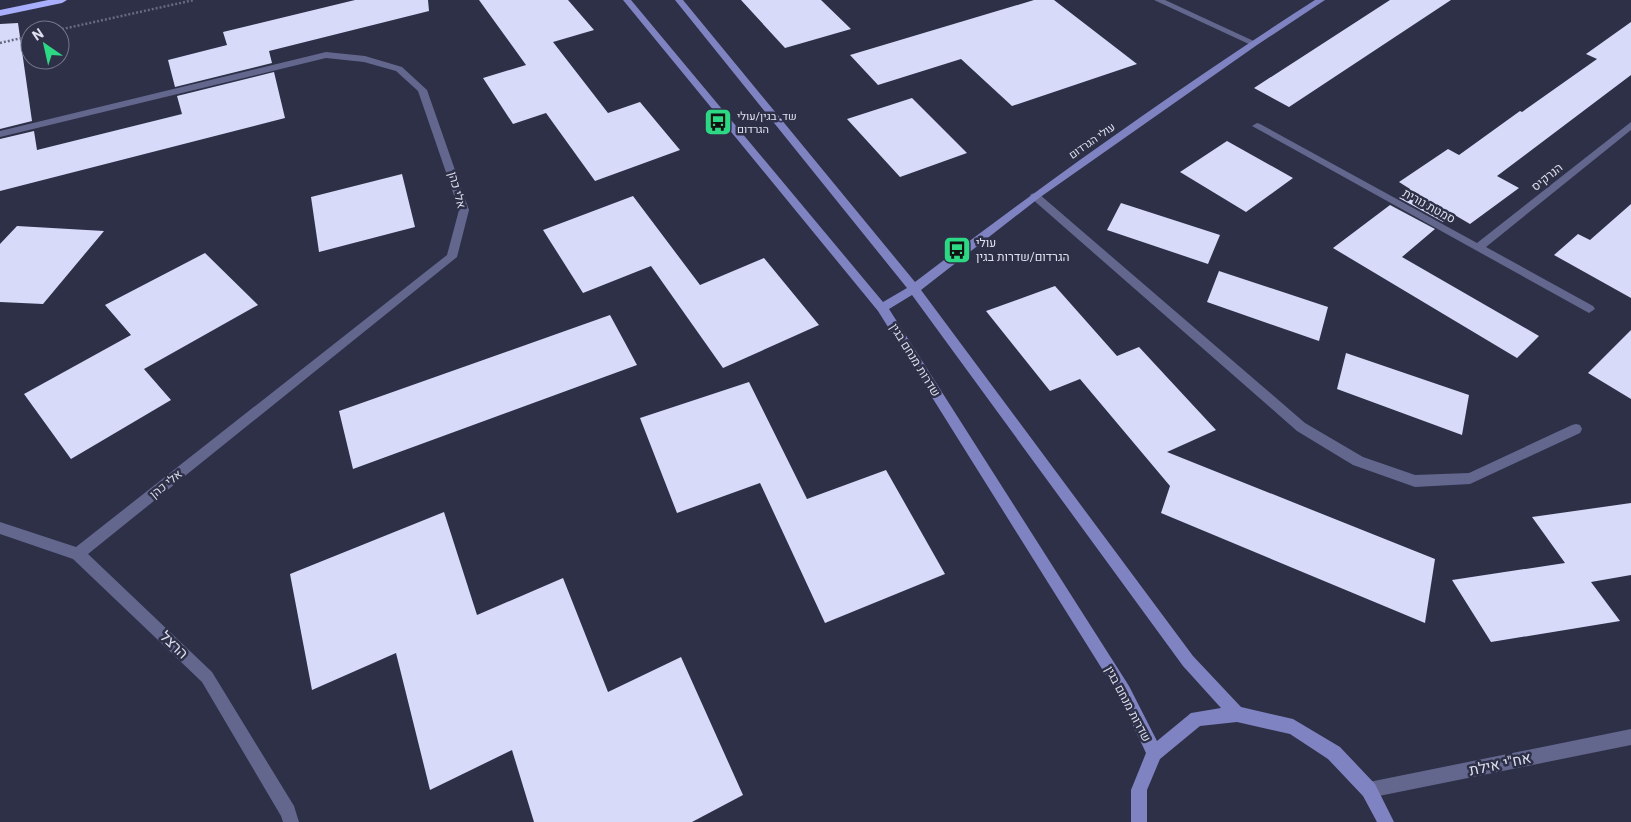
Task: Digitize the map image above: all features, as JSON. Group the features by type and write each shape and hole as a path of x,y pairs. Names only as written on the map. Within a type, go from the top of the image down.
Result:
{"highway":[{"path":"0,13 62,0"}],"street":[{"name":"שדרות מנחם בגין","path":"627,0 882,308 1124,691 1154,753"},
{"path":"679,0 914,289 1188,662 1237,714"},
{"path":"1158,0 1254,43"},
{"name":"עולי הגרדום","path":"882,308 914,289 1035,196 1254,43 1321,0"},
{"name":"אלי כהן","path":"0,134 326,55 364,59 399,69 422,90 464,210 452,256 78,554"},
{"name":"הנרקיס","path":"1480,247 1631,125"},
{"name":"סמטת נורית","path":"1257,126 1480,247 1589,309"},
{"path":"1035,196 1301,427 1358,462 1415,481 1470,478 1576,429"},
{"name":"הרצל","path":"0,528 78,554 207,677 288,812 291,822"},
{"path":"1136,821 1139,790 1154,753 1197,719 1237,714 1293,727 1334,753 1369,790 1386,822"},
{"name":"אח\"י אילת","path":"1369,790 1631,737"}],"path":[{"path":"70,27 194,0"},
{"path":"0,43 20,38"}],"building":[{"path":"355,0 428,0 429,11 269,51 272,63 175,87 168,60 227,45 223,32"},
{"path":"479,0 568,0 594,30 553,42 608,113 640,102 680,150 595,181 546,113 513,124 483,78 526,65"},
{"path":"741,0 821,0 851,29 785,48"},
{"path":"1034,0 1054,0 1137,64 1012,106 961,59 878,85 850,55"},
{"path":"1390,0 1451,0 1289,107 1254,88"},
{"path":"1631,22 1631,75 1497,176 1519,188 1470,224 1453,214 1443,222 1399,198 1410,189 1399,182 1448,149 1459,155 1520,111 1522,112 1597,59 1586,54"},
{"path":"18,23 20,70 25,70 32,121 0,129 0,24"},
{"path":"274,72 285,118 0,191 0,139 34,131 37,150 182,114 177,96"},
{"path":"912,98 967,153 900,177 847,119"},
{"path":"1227,141 1293,178 1246,212 1180,172"},
{"path":"402,174 415,227 319,252 311,197"},
{"path":"633,196 700,285 764,258 819,325 723,368 651,266 583,293 543,230"},
{"path":"1121,203 1220,235 1208,264 1107,230"},
{"path":"1631,204 1631,298 1554,255 1578,234 1590,240"},
{"path":"1390,205 1435,229 1402,257 1539,336 1517,358 1333,248"},
{"path":"17,226 104,231 43,304 0,302 0,244"},
{"path":"205,253 258,305 144,369 171,400 71,459 24,394 131,335 105,305"},
{"path":"1219,271 1328,307 1319,341 1207,302"},
{"path":"1055,286 1117,356 1139,347 1216,430 1167,452 1435,559 1425,623 1161,513 1170,486 1080,379 1050,391 986,311"},
{"path":"610,315 637,365 353,469 339,411"},
{"path":"1631,330 1631,399 1588,373"},
{"path":"1346,353 1469,395 1462,435 1337,389"},
{"path":"749,382 807,499 886,470 945,574 825,623 760,483 677,513 640,418"},
{"path":"1631,503 1631,575 1591,582 1620,621 1491,642 1452,580 1565,563 1532,517"},
{"path":"444,512 477,615 563,578 608,692 681,657 743,795 692,822 534,822 512,750 430,790 396,653 312,690 290,574"}],"place":[{"name":"שד. בגין/עולי הגרדום","path":"718,122"},
{"name":"עולי הגרדום/שדרות בגין","path":"957,250"}]}
